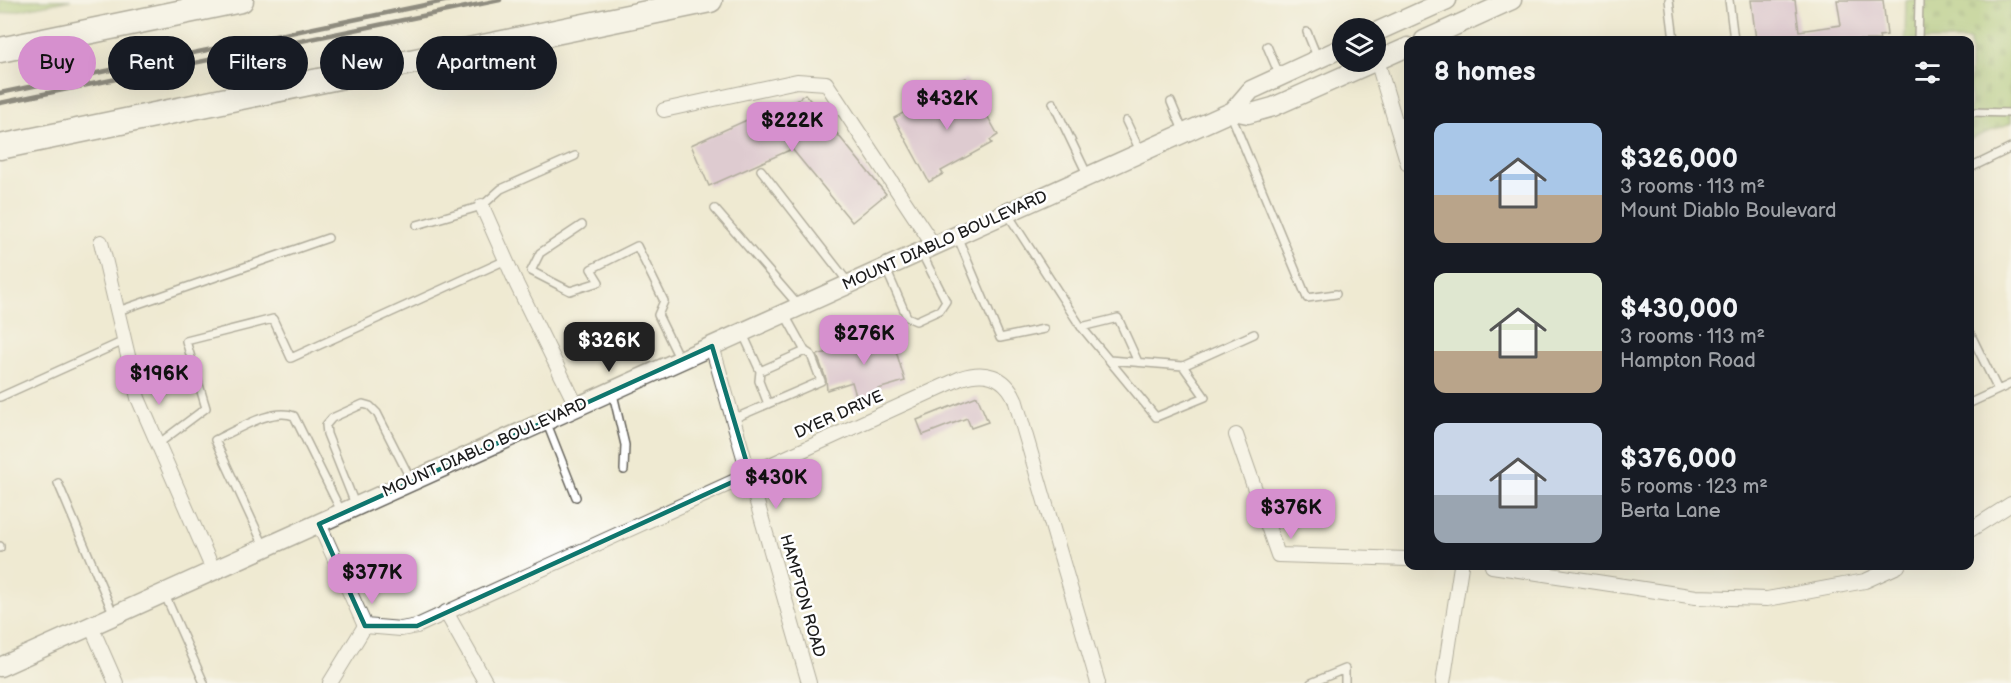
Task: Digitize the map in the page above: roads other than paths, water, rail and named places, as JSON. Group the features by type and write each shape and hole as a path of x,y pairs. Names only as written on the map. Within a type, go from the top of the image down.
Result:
{"highway":[{"path":"0,50 241,0"},
{"path":"0,147 710,0"}],"main road":[{"path":"1386,27 1447,0"},
{"path":"1433,36 1512,0"},
{"name":"MOUNT DIABLO BOULEVARD","path":"1386,56 1404,50"},
{"name":"MOUNT DIABLO BOULEVARD","path":"0,667 1141,153 1231,111 1251,90 1332,53"},
{"name":"MOUNT DIABLO BOULEVARD","path":"1231,111 1248,114 1273,107 1350,72"}],"street":[{"path":"1380,72 1404,142"},
{"path":"664,110 797,81 826,83 927,249"},
{"path":"482,206 577,407"},
{"path":"101,242 138,398 214,572"},
{"name":"HAMPTON ROAD","path":"712,346 809,683"},
{"name":"DYER DRIVE","path":"365,626 401,629 417,626 961,378 984,373 1003,381 1015,399 1098,683"},
{"path":"1236,435 1278,555 1404,559"},
{"path":"1974,527 2011,504"},
{"path":"318,524 365,626 330,683"},
{"path":"1443,683 1460,570"},
{"path":"1518,570 1696,597 1767,599 1864,581 1889,570"},
{"path":"446,612 486,683"},
{"path":"91,626 117,683"}],"lane":[{"path":"1669,0 1674,36"},
{"path":"1729,0 1734,36"},
{"path":"1918,36 1919,0"},
{"path":"1307,32 1318,59"},
{"path":"1267,46 1280,77"},
{"path":"1171,102 1184,133"},
{"path":"1053,103 1088,176"},
{"path":"1231,111 1307,298 1336,294"},
{"path":"1974,112 2011,113"},
{"path":"1126,121 1141,153"},
{"path":"1974,166 2010,152"},
{"path":"417,225 482,206 501,189 575,156"},
{"path":"761,170 849,284"},
{"path":"714,208 792,310 805,351 811,354 821,381 733,419"},
{"path":"1007,213 1081,327 1156,417 1205,396 1183,366"},
{"path":"582,225 540,253 531,270 570,291 599,282 591,269 637,246 664,302 658,315 681,360"},
{"path":"957,236 1000,338 1044,329"},
{"path":"118,311 328,238"},
{"path":"886,268 907,316 915,321 940,310 946,302 927,249"},
{"path":"158,444 206,408 186,341 273,319 291,358 506,260"},
{"path":"1081,327 1118,318 1138,362"},
{"path":"742,333 760,371 759,381 768,404"},
{"path":"1109,360 1183,366 1254,334"},
{"path":"0,397 124,341"},
{"path":"1974,341 1998,390"},
{"path":"760,371 805,351"},
{"path":"1974,401 2011,384"},
{"path":"612,391 625,445 624,470"},
{"path":"349,510 326,425 332,418 363,404 370,406 377,413 412,482"},
{"path":"265,548 215,440 272,414 294,416 349,510"},
{"path":"546,421 576,497"},
{"path":"58,483 114,616"},
{"path":"164,593 204,683"},
{"path":"1311,683 1345,669 1345,683"}],"railway":[{"path":"0,93 449,0"},
{"path":"0,103 500,0"}]}
